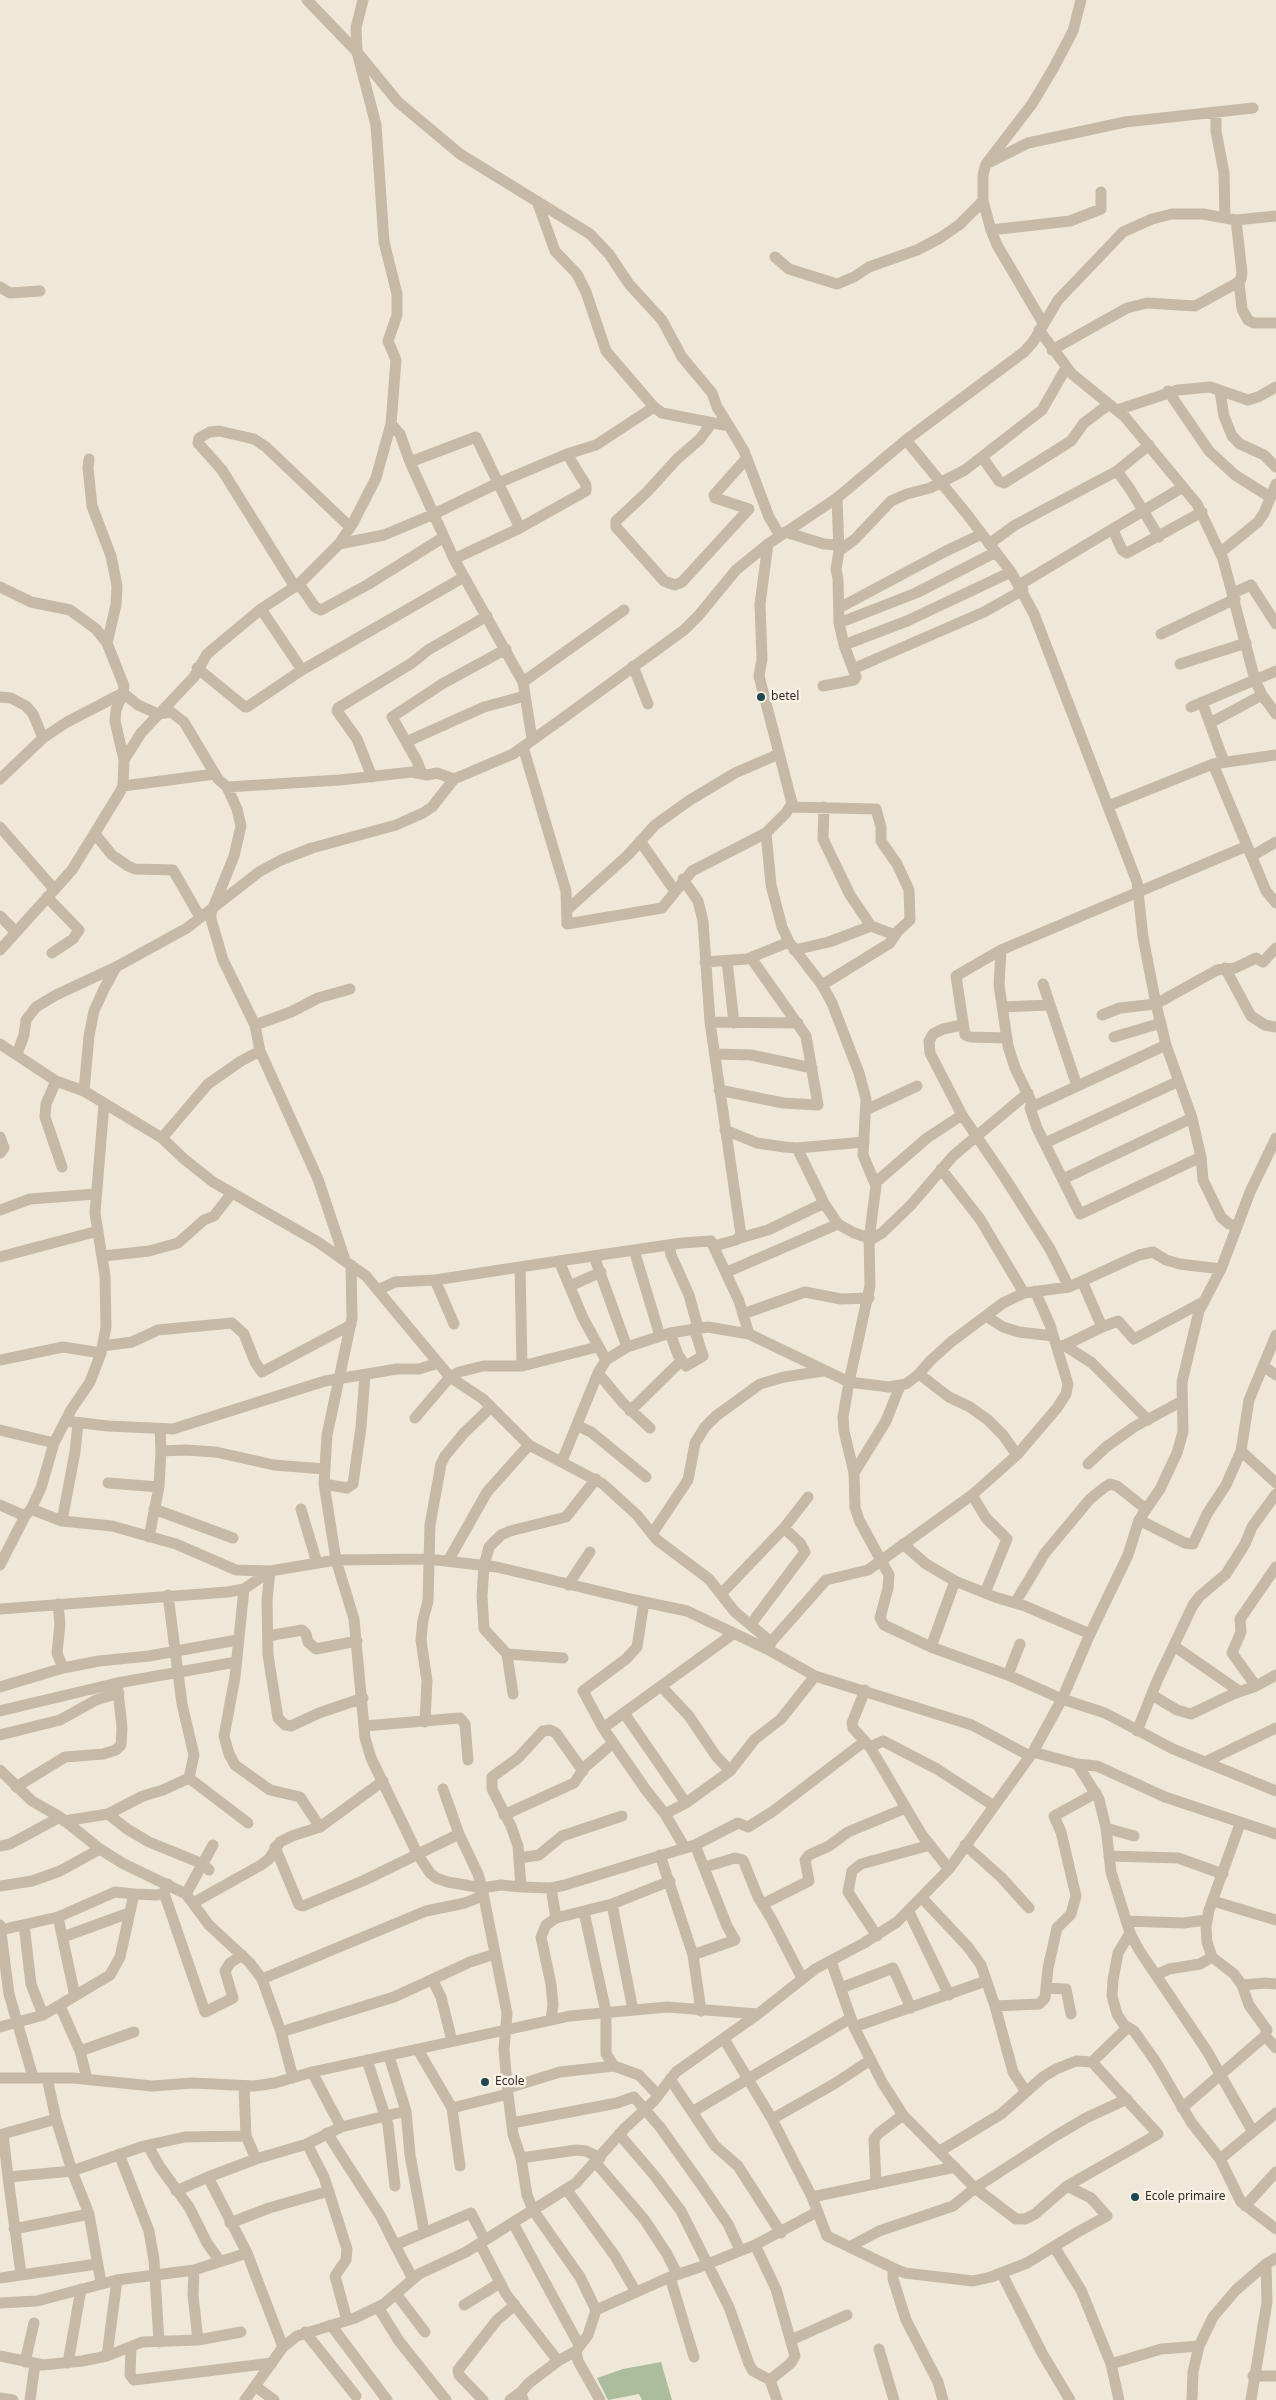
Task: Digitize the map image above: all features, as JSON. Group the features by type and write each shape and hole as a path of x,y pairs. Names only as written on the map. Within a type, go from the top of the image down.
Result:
{"street":[{"path":"307,0 357,52 398,102 460,154 590,234 609,254 629,284 662,320 682,357 712,392 717,407 747,458 764,503 782,534 838,548 855,539 891,501 941,483 982,457 1046,406 1066,368"},
{"path":"124,760 141,733 194,678 197,668 215,646 261,609 297,586 339,544 373,487 391,424 396,360 388,341 397,315 397,294 384,242 376,125 357,52 356,28 363,0"},
{"path":"1081,0 1073,31 1050,75 1032,104 986,164 983,175 983,201 997,245 1052,350 1066,368 1112,407 1148,445 1202,512 1221,552 1255,680 1262,695 1276,714"},
{"path":"986,164 1028,143 1125,122 1253,108"},
{"path":"1216,112 1216,131 1230,219 1242,273 1239,282 1242,310 1248,320 1254,323 1276,323"},
{"path":"991,230 1070,221 1100,209 1101,192"},
{"path":"537,201 554,251 578,274 586,292 603,345 654,407 665,414 729,426"},
{"path":"775,257 789,269 837,284 854,277 878,263 918,250 940,238 959,225 983,201"},
{"path":"17,1054 23,1040 26,1020 36,1007 56,995 116,968 187,928 216,903 229,897 259,872 295,854 371,834 424,814 454,779 513,754 684,630 699,615 736,570 782,534 837,498 906,440 1024,352 1033,342 1058,300 1123,232 1152,219 1172,214 1203,214 1230,219 1276,216"},
{"path":"1052,350 1127,308 1147,303 1195,306 1239,282"},
{"path":"0,287 10,293 40,291"},
{"path":"982,457 999,481 1004,483 1071,441 1084,423 1112,407 1168,391 1207,387 1248,400 1258,398 1276,388"},
{"path":"1168,391 1209,451 1236,475 1270,498"},
{"path":"1220,391 1224,416 1232,436 1240,444 1264,455 1276,467"},
{"path":"339,544 378,537 434,514 498,483 567,454 596,445 654,407"},
{"path":"391,424 400,434 410,462 454,559 523,682 527,743 550,845 563,882 568,909 565,920 567,924 591,922 662,908 683,879 703,864 766,834 791,807 790,790 758,676 762,659 760,604 768,544"},
{"path":"711,424 700,439 677,459 647,492 616,521 616,527 664,581 675,585 682,582 749,509 764,503"},
{"path":"350,527 266,447 254,439 220,431 210,432 199,438 198,444 222,470 297,586 321,610 444,537"},
{"path":"410,462 475,436 520,528"},
{"path":"906,440 1011,572 1034,614 1139,891 1143,937 1156,1004 1166,1045 1192,1118 1201,1157 1203,1180 1223,1220 1237,1227"},
{"path":"839,623 916,593 1015,525 1117,471 1148,445"},
{"path":"454,559 520,528 586,491 586,485 567,454"},
{"path":"747,458 714,495 715,498 749,509"},
{"path":"89,459 88,468 92,506 114,564 117,586 116,605 107,644"},
{"path":"1117,471 1159,537"},
{"path":"1221,552 1254,526 1264,513 1276,484"},
{"path":"853,669 984,612 1183,487"},
{"path":"823,686 855,680 839,623 836,569 838,548 837,498"},
{"path":"1113,530 1122,550 1127,553 1202,512"},
{"path":"839,608 924,562 989,543"},
{"path":"844,645 907,621 1011,572"},
{"path":"197,668 245,707 302,670 464,577"},
{"path":"1161,634 1234,596 1251,584 1276,624"},
{"path":"0,587 31,602 70,610 96,628 107,644 124,686 124,693 116,710 115,721 124,760 123,786 72,870 0,950"},
{"path":"261,609 302,670"},
{"path":"523,682 624,610"},
{"path":"372,776 357,739 337,709 412,663 426,651 487,616"},
{"path":"1180,664 1246,643"},
{"path":"422,774 418,763 392,719 393,715 442,684 506,649"},
{"path":"633,666 648,704"},
{"path":"1191,707 1276,671"},
{"path":"124,693 138,705 158,714 171,712 184,722 215,774 227,787 237,809 241,826 234,856 211,913 211,919 224,960 255,1025 260,1051 318,1179 348,1262 351,1325 341,1378 331,1415 324,1469 324,1484 336,1560 354,1619 363,1698 364,1726 371,1758 418,1855 436,1878 471,1887 482,1892"},
{"path":"0,779 43,738 74,718 124,693"},
{"path":"1210,723 1262,695"},
{"path":"406,742 484,707 525,696"},
{"path":"0,698 12,698 26,706 33,714 43,738"},
{"path":"1202,702 1210,723 1218,763 1249,851 1269,897 1276,904"},
{"path":"568,909 655,825 690,800 736,773 779,754"},
{"path":"1108,806 1218,763 1276,755"},
{"path":"227,787 412,772 422,774 438,773 454,779"},
{"path":"123,786 215,774"},
{"path":"791,807 870,808 876,810 881,827 881,841 897,864 909,890 910,919 890,943 822,985"},
{"path":"824,807 823,840 850,895 871,926 895,935"},
{"path":"0,827 79,930 72,939 52,952"},
{"path":"95,834 108,851 128,866 135,869 173,870 200,917"},
{"path":"766,834 774,899 791,946 822,985 832,1003 857,1067 866,1110 864,1157 875,1183 869,1239 871,1265 869,1298 849,1382 843,1417 844,1431 854,1473 855,1507 859,1520 882,1561 889,1578 881,1622 889,1629 931,1647 1008,1675 1062,1699 1105,1713 1172,1749 1276,1791"},
{"path":"640,841 675,891"},
{"path":"1006,1038 968,1037 962,1025 956,976 1002,950 1139,891 1276,842"},
{"path":"683,879 699,905 705,941 710,1022 740,1238"},
{"path":"0,916 16,932"},
{"path":"705,962 751,958 791,946 832,941 871,926"},
{"path":"1102,1015 1120,1008 1156,1004 1212,972 1226,968 1235,968 1256,958 1263,962 1276,948"},
{"path":"1002,950 999,974 1006,1038 1015,1068 1032,1102 1030,1108 1078,1212 1082,1215 1201,1157"},
{"path":"719,1090 783,1103 816,1106 818,1097 806,1036 751,958"},
{"path":"727,961 734,1023"},
{"path":"84,1091 89,1036 94,1011 104,988 116,968"},
{"path":"1226,968 1251,1016 1265,1025 1276,1027"},
{"path":"1043,984 1077,1086"},
{"path":"255,1025 291,1012 318,998 350,989"},
{"path":"1002,1007 1050,1006"},
{"path":"710,1022 798,1023"},
{"path":"1114,1038 1161,1023"},
{"path":"962,1025 935,1032 928,1045 942,1078 962,1116 1005,1178 1050,1249 1069,1287"},
{"path":"0,1044 56,1081 84,1091 162,1138 199,1172 231,1194 348,1262 366,1276 450,1377 480,1397 529,1445 596,1479 637,1515 662,1544 709,1579 722,1593 735,1612 751,1624 770,1646 815,1676 865,1690 972,1725 1032,1754 1077,1764 1097,1766 1165,1797 1240,1824 1276,1834"},
{"path":"1030,1108 1166,1045"},
{"path":"162,1138 208,1084 241,1061 260,1051"},
{"path":"715,1054 751,1055 812,1068"},
{"path":"56,1081 46,1104 45,1117 62,1167"},
{"path":"1045,1143 1179,1081"},
{"path":"866,1110 917,1086"},
{"path":"797,1148 824,1203 838,1224 869,1239 879,1236 898,1218 953,1156 1028,1093"},
{"path":"0,1565 41,1488 54,1444 90,1382 102,1350 106,1327 103,1256 98,1231 96,1194 104,1104"},
{"path":"875,1183 928,1138 962,1116"},
{"path":"1063,1179 1192,1118"},
{"path":"725,1130 761,1144 797,1148 864,1142"},
{"path":"0,1137 4,1148 0,1153"},
{"path":"245,2400 283,2347 305,2332 347,2320 378,2307 397,2295 413,2279 429,2269 483,2242 567,2190 598,2160 619,2134 658,2095 670,2079 690,2061 758,2014 802,1978 831,1960 877,1936 909,1912 949,1869 1021,1765 1032,1754 1062,1699 1090,1634 1128,1555 1139,1520 1160,1489 1177,1453 1183,1432 1182,1401 1185,1364 1199,1311 1221,1269 1250,1192 1276,1138"},
{"path":"770,1646 826,1580 868,1570 972,1496 1017,1455 1057,1408 1066,1394 1068,1384 1060,1347 1030,1292 980,1219 941,1168"},
{"path":"0,1210 30,1198 96,1194"},
{"path":"103,1256 149,1251 178,1243 204,1220 214,1216 231,1194"},
{"path":"714,1246 768,1230 824,1203"},
{"path":"727,1272 838,1224"},
{"path":"0,1258 98,1231"},
{"path":"378,1290 395,1282 434,1280 669,1244 711,1242 727,1272 749,1334"},
{"path":"634,1250 665,1334 681,1361 685,1366 688,1366 702,1357 689,1295 671,1255 669,1244"},
{"path":"562,1461 578,1426 598,1373 606,1360 627,1347 665,1334 696,1328 719,1328 749,1334 849,1382 889,1387 900,1386 919,1374 941,1351 986,1316 1004,1303 1030,1292 1069,1287 1139,1255 1154,1252 1166,1260 1180,1264 1221,1269"},
{"path":"594,1256 627,1347"},
{"path":"559,1261 596,1347 606,1360"},
{"path":"520,1267 522,1366"},
{"path":"570,1286 601,1272"},
{"path":"434,1280 454,1324"},
{"path":"1082,1281 1102,1327"},
{"path":"743,1314 805,1292 841,1299 869,1298"},
{"path":"1060,1347 1118,1321 1134,1339 1203,1302"},
{"path":"986,1316 1010,1329 1054,1336"},
{"path":"0,1360 63,1347 102,1350 132,1342 158,1330 232,1323 244,1334 254,1362 262,1372 351,1325"},
{"path":"1139,1520 1185,1543 1193,1544 1207,1514 1226,1485 1242,1451 1248,1405 1276,1335"},
{"path":"415,1418 450,1377 465,1370 482,1366 522,1366 596,1347"},
{"path":"1060,1347 1092,1363 1148,1420"},
{"path":"630,1411 681,1361"},
{"path":"66,1421 173,1429 296,1388 341,1378 397,1369 419,1369 438,1363"},
{"path":"1263,1366 1276,1375"},
{"path":"652,1534 688,1480 695,1443 705,1427 716,1416 760,1384 784,1377 823,1371"},
{"path":"598,1373 630,1411 650,1428"},
{"path":"919,1374 949,1396 970,1407 988,1420 1017,1455"},
{"path":"324,1484 348,1488 353,1484 366,1375"},
{"path":"854,1473 886,1422 900,1386"},
{"path":"1088,1464 1113,1442 1182,1401"},
{"path":"425,1722 426,1681 421,1640 423,1620 428,1601 430,1525 443,1459 464,1433 490,1408"},
{"path":"62,1521 75,1452 78,1423"},
{"path":"578,1426 591,1432 646,1477"},
{"path":"149,1537 158,1487 161,1451 160,1429"},
{"path":"0,1430 54,1444"},
{"path":"448,1561 487,1492 529,1445"},
{"path":"161,1451 216,1452 274,1465 324,1469"},
{"path":"1242,1451 1250,1461 1276,1483"},
{"path":"513,1694 507,1654 484,1629 482,1596 484,1566 489,1547 501,1535 525,1526 566,1517 596,1479"},
{"path":"108,1484 158,1487"},
{"path":"1015,1603 1045,1553 1090,1499 1104,1487 1110,1484 1117,1486 1146,1509"},
{"path":"1137,1731 1196,1600 1230,1568 1245,1544 1252,1526 1276,1494"},
{"path":"972,1496 986,1518 1007,1539 984,1593"},
{"path":"722,1593 784,1528 808,1498"},
{"path":"0,1505 62,1521 112,1526 190,1548 236,1570 270,1572 336,1560 428,1559 497,1567 687,1611 707,1618 733,1634 770,1646"},
{"path":"154,1509 233,1538"},
{"path":"301,1509 317,1564"},
{"path":"751,1624 805,1552 800,1543 784,1528"},
{"path":"903,1544 926,1564 955,1581 1090,1634"},
{"path":"568,1584 590,1552"},
{"path":"1256,1686 1232,1653 1241,1632 1240,1619 1276,1567"},
{"path":"0,1608 228,1592 244,1589 270,1572"},
{"path":"270,1572 267,1600 268,1636 275,1713 285,1725 291,1726 319,1713 363,1698"},
{"path":"931,1647 955,1581"},
{"path":"244,1589 236,1662 224,1736 229,1754 235,1765 270,1790 294,1794 300,1797 320,1827"},
{"path":"168,1595 182,1704 194,1755 189,1778"},
{"path":"644,1602 636,1647 626,1659 583,1690 603,1728 705,1867 727,1926 736,1940 693,1955"},
{"path":"58,1604 60,1624 57,1652 63,1668"},
{"path":"268,1636 302,1630 306,1634 308,1642 316,1649 357,1641"},
{"path":"603,1728 733,1634"},
{"path":"0,1687 63,1668 174,1652 237,1640"},
{"path":"1008,1675 1020,1644"},
{"path":"1174,1646 1239,1692"},
{"path":"507,1654 562,1658"},
{"path":"0,1710 118,1688 236,1662"},
{"path":"1152,1695 1177,1710 1191,1714 1256,1686 1276,1675"},
{"path":"665,1814 686,1803 730,1771 755,1739 781,1719 815,1676"},
{"path":"661,1686 689,1716 716,1756 730,1771"},
{"path":"0,1735 60,1720 118,1688"},
{"path":"16,1788 65,1757 103,1754 116,1750 121,1745 122,1739 118,1688"},
{"path":"865,1690 852,1725 868,1744 906,1808 930,1845 949,1869"},
{"path":"624,1713 686,1803"},
{"path":"364,1726 460,1718 463,1720 468,1760"},
{"path":"1205,1762 1276,1728"},
{"path":"522,1887 519,1858 511,1826 504,1816 492,1788 492,1777 518,1758 543,1731 550,1730 556,1734 583,1771"},
{"path":"262,1979 426,1911 465,1903 482,1892 501,1885 551,1888 636,1865 660,1854 690,1846 738,1823 746,1827 868,1744 883,1741 937,1769 994,1806"},
{"path":"504,1816 574,1783 583,1771 614,1743"},
{"path":"1077,1764 1096,1793 1106,1828 1109,1856 1130,1933 1207,2051 1252,2132"},
{"path":"0,1770 32,1802 62,1819 100,1849 166,1888 186,1894 209,1925 242,1955 262,1979 281,2032 293,2078"},
{"path":"0,1846 10,1844 62,1819 108,1814 143,1796 163,1790 189,1778"},
{"path":"189,1778 248,1823"},
{"path":"193,1903 261,1865 269,1859 275,1847 292,1836 320,1827 383,1781"},
{"path":"442,1789 459,1834 478,1874 495,1954 507,2014 504,2050 512,2123 521,2158 527,2195 532,2210 580,2277 596,2310 588,2335 577,2348 539,2374 522,2396 510,2400"},
{"path":"995,2006 1039,2004 1045,1998 1048,1968 1057,1928 1061,1921 1072,1914 1076,1896 1060,1832 1054,1816 1096,1793"},
{"path":"763,1904 809,1881 805,1860 809,1855 829,1846 848,1832 906,1808"},
{"path":"108,1814 127,1829 149,1842 206,1867"},
{"path":"519,1858 539,1855 562,1836 622,1816"},
{"path":"1182,2108 1265,2036 1267,2030 1249,2005 1242,1985 1234,1974 1212,1957 1207,1942 1206,1920 1240,1824"},
{"path":"1106,1828 1134,1836"},
{"path":"275,1847 300,1904 303,1906 418,1855 459,1834"},
{"path":"186,1894 206,1867 213,1845"},
{"path":"877,1936 848,1892 849,1879 853,1869 861,1864 930,1845"},
{"path":"965,1845 1001,1877 1029,1908"},
{"path":"0,1886 32,1880 60,1871 100,1849"},
{"path":"660,1854 693,1955 700,2011"},
{"path":"1109,1856 1178,1858 1223,1874"},
{"path":"705,1867 724,1861 741,1859 802,1978"},
{"path":"551,2020 553,2005 551,1984 541,1937 546,1925 556,1918 612,1904 670,1881"},
{"path":"1,1930 58,1917 115,1892 157,1895 166,1888"},
{"path":"166,1888 206,2012 233,1998 225,1971 230,1963 242,1955"},
{"path":"551,1888 556,1918"},
{"path":"0,2027 43,2015 110,1975 120,1957 134,1894"},
{"path":"922,1898 968,1947 981,1965 995,2006 1013,2072 1026,2092"},
{"path":"1213,1901 1276,1920"},
{"path":"612,1904 633,2010"},
{"path":"584,1912 606,2012 606,2054 614,2066"},
{"path":"909,1912 949,1995"},
{"path":"63,1937 129,1913"},
{"path":"58,1917 74,1996"},
{"path":"1126,1921 1184,1923 1206,1920"},
{"path":"0,1925 9,1994 33,2077"},
{"path":"24,1925 31,1984 43,2015"},
{"path":"1130,1933 1118,1953 1112,1996 1119,2019 1139,2037 1182,2108 1220,2159 1237,2196 1245,2206 1276,2229"},
{"path":"281,2032 394,1998 470,1962 495,1954"},
{"path":"1156,1975 1169,1969 1200,1964 1212,1957"},
{"path":"831,1960 853,2023 869,2061 903,2115 975,2188 1008,2215 1020,2220 1040,2210 1067,2186 1158,2134 1092,2062 1076,2061 1056,2069 1026,2092 1002,2114 940,2151"},
{"path":"841,1988 893,1968 911,2008"},
{"path":"433,1981 441,1996 452,2041"},
{"path":"692,2112 853,2023 911,2008 986,1981"},
{"path":"1242,1985 1276,1984"},
{"path":"1046,1988 1067,1990 1071,2014"},
{"path":"60,2006 80,2051 87,2079"},
{"path":"0,2078 87,2079 152,2086 193,2083 244,2087 293,2078 312,2072 551,2020 606,2012 668,2007 700,2011 758,2014"},
{"path":"1092,2062 1128,2027"},
{"path":"80,2051 134,2032"},
{"path":"1265,2036 1276,2048"},
{"path":"724,2039 772,2120 812,2197 827,2236 893,2268 905,2273 973,2281 1002,2274 1055,2248 1076,2233 1107,2216 1089,2197 1067,2186"},
{"path":"418,2050 452,2108 460,2166"},
{"path":"389,2056 406,2111 410,2155 424,2231"},
{"path":"367,2060 386,2115 395,2186"},
{"path":"772,2120 869,2061"},
{"path":"452,2108 508,2091 560,2072 614,2066 639,2075 658,2095"},
{"path":"312,2072 341,2127"},
{"path":"47,2078 56,2119 72,2171 89,2214 101,2283"},
{"path":"670,2079 715,2146 738,2166 781,2232"},
{"path":"244,2087 246,2136 256,2159"},
{"path":"512,2123 617,2103 632,2097 636,2098 708,2194 728,2224 740,2250"},
{"path":"849,2247 879,2231 950,2208 975,2188 1074,2124 1127,2099"},
{"path":"176,2192 208,2176 307,2144 327,2132 341,2127 406,2111"},
{"path":"1220,2159 1276,2112"},
{"path":"876,2184 874,2139 903,2115"},
{"path":"21,2274 3,2134 56,2119"},
{"path":"327,2132 381,2217 413,2279"},
{"path":"619,2134 654,2174 681,2211 729,2307 748,2364 753,2370 770,2380 777,2400"},
{"path":"8,2177 72,2171 119,2154 185,2137 246,2136"},
{"path":"307,2144 324,2177 347,2249 346,2260 336,2273 335,2280 347,2320"},
{"path":"148,2146 176,2192 189,2207 207,2242 220,2261"},
{"path":"521,2158 576,2150 586,2151 598,2160 644,2219 667,2254 694,2357"},
{"path":"119,2154 149,2232 159,2342"},
{"path":"812,2197 955,2167"},
{"path":"1245,2206 1276,2172"},
{"path":"208,2176 230,2223 247,2253 283,2347"},
{"path":"567,2190 607,2244 636,2292"},
{"path":"230,2223 270,2208 329,2191"},
{"path":"596,2310 674,2275 755,2245 817,2212"},
{"path":"395,2245 424,2231 471,2213 500,2283 558,2361"},
{"path":"14,2229 89,2214"},
{"path":"513,2223 577,2348 578,2361 600,2400"},
{"path":"755,2245 772,2280 795,2356 794,2360 770,2380"},
{"path":"1055,2248 1081,2290 1111,2364 1118,2400"},
{"path":"0,2303 37,2301 101,2283 154,2274 194,2270 247,2253"},
{"path":"1192,2400 1193,2372 1199,2346 1213,2317 1236,2290 1271,2261"},
{"path":"1251,2400 1253,2376 1267,2302 1271,2261"},
{"path":"0,2278 97,2264"},
{"path":"893,2268 893,2279 906,2320 938,2382 943,2400"},
{"path":"194,2270 193,2295 198,2340"},
{"path":"1002,2274 1042,2353 1070,2400"},
{"path":"108,2356 117,2280"},
{"path":"464,2304 500,2283"},
{"path":"68,2363 81,2289"},
{"path":"397,2295 425,2332"},
{"path":"483,2400 459,2375 458,2370 497,2320 515,2305"},
{"path":"378,2307 399,2341 446,2400"},
{"path":"791,2340 848,2315"},
{"path":"30,2400 30,2363 34,2322"},
{"path":"331,2325 373,2384 387,2400"},
{"path":"0,2356 30,2363 68,2363 108,2356 142,2342 198,2340 241,2332"},
{"path":"305,2332 354,2398 373,2384"},
{"path":"1111,2364 1160,2349 1199,2346"},
{"path":"131,2347 130,2375 134,2380 272,2363"},
{"path":"879,2349 894,2400"},
{"path":"1253,2376 1276,2376"},
{"path":"256,2386 274,2400"},
{"path":"0,2398 13,2400"}],"green space":[{"path":"661,2362 672,2400 642,2400 639,2394 608,2400 597,2378 623,2369"}],"place":[{"name":"betel","path":"761,697"},
{"name":"Ecole","path":"485,2082"},
{"name":"Ecole primaire","path":"1135,2197"}]}
